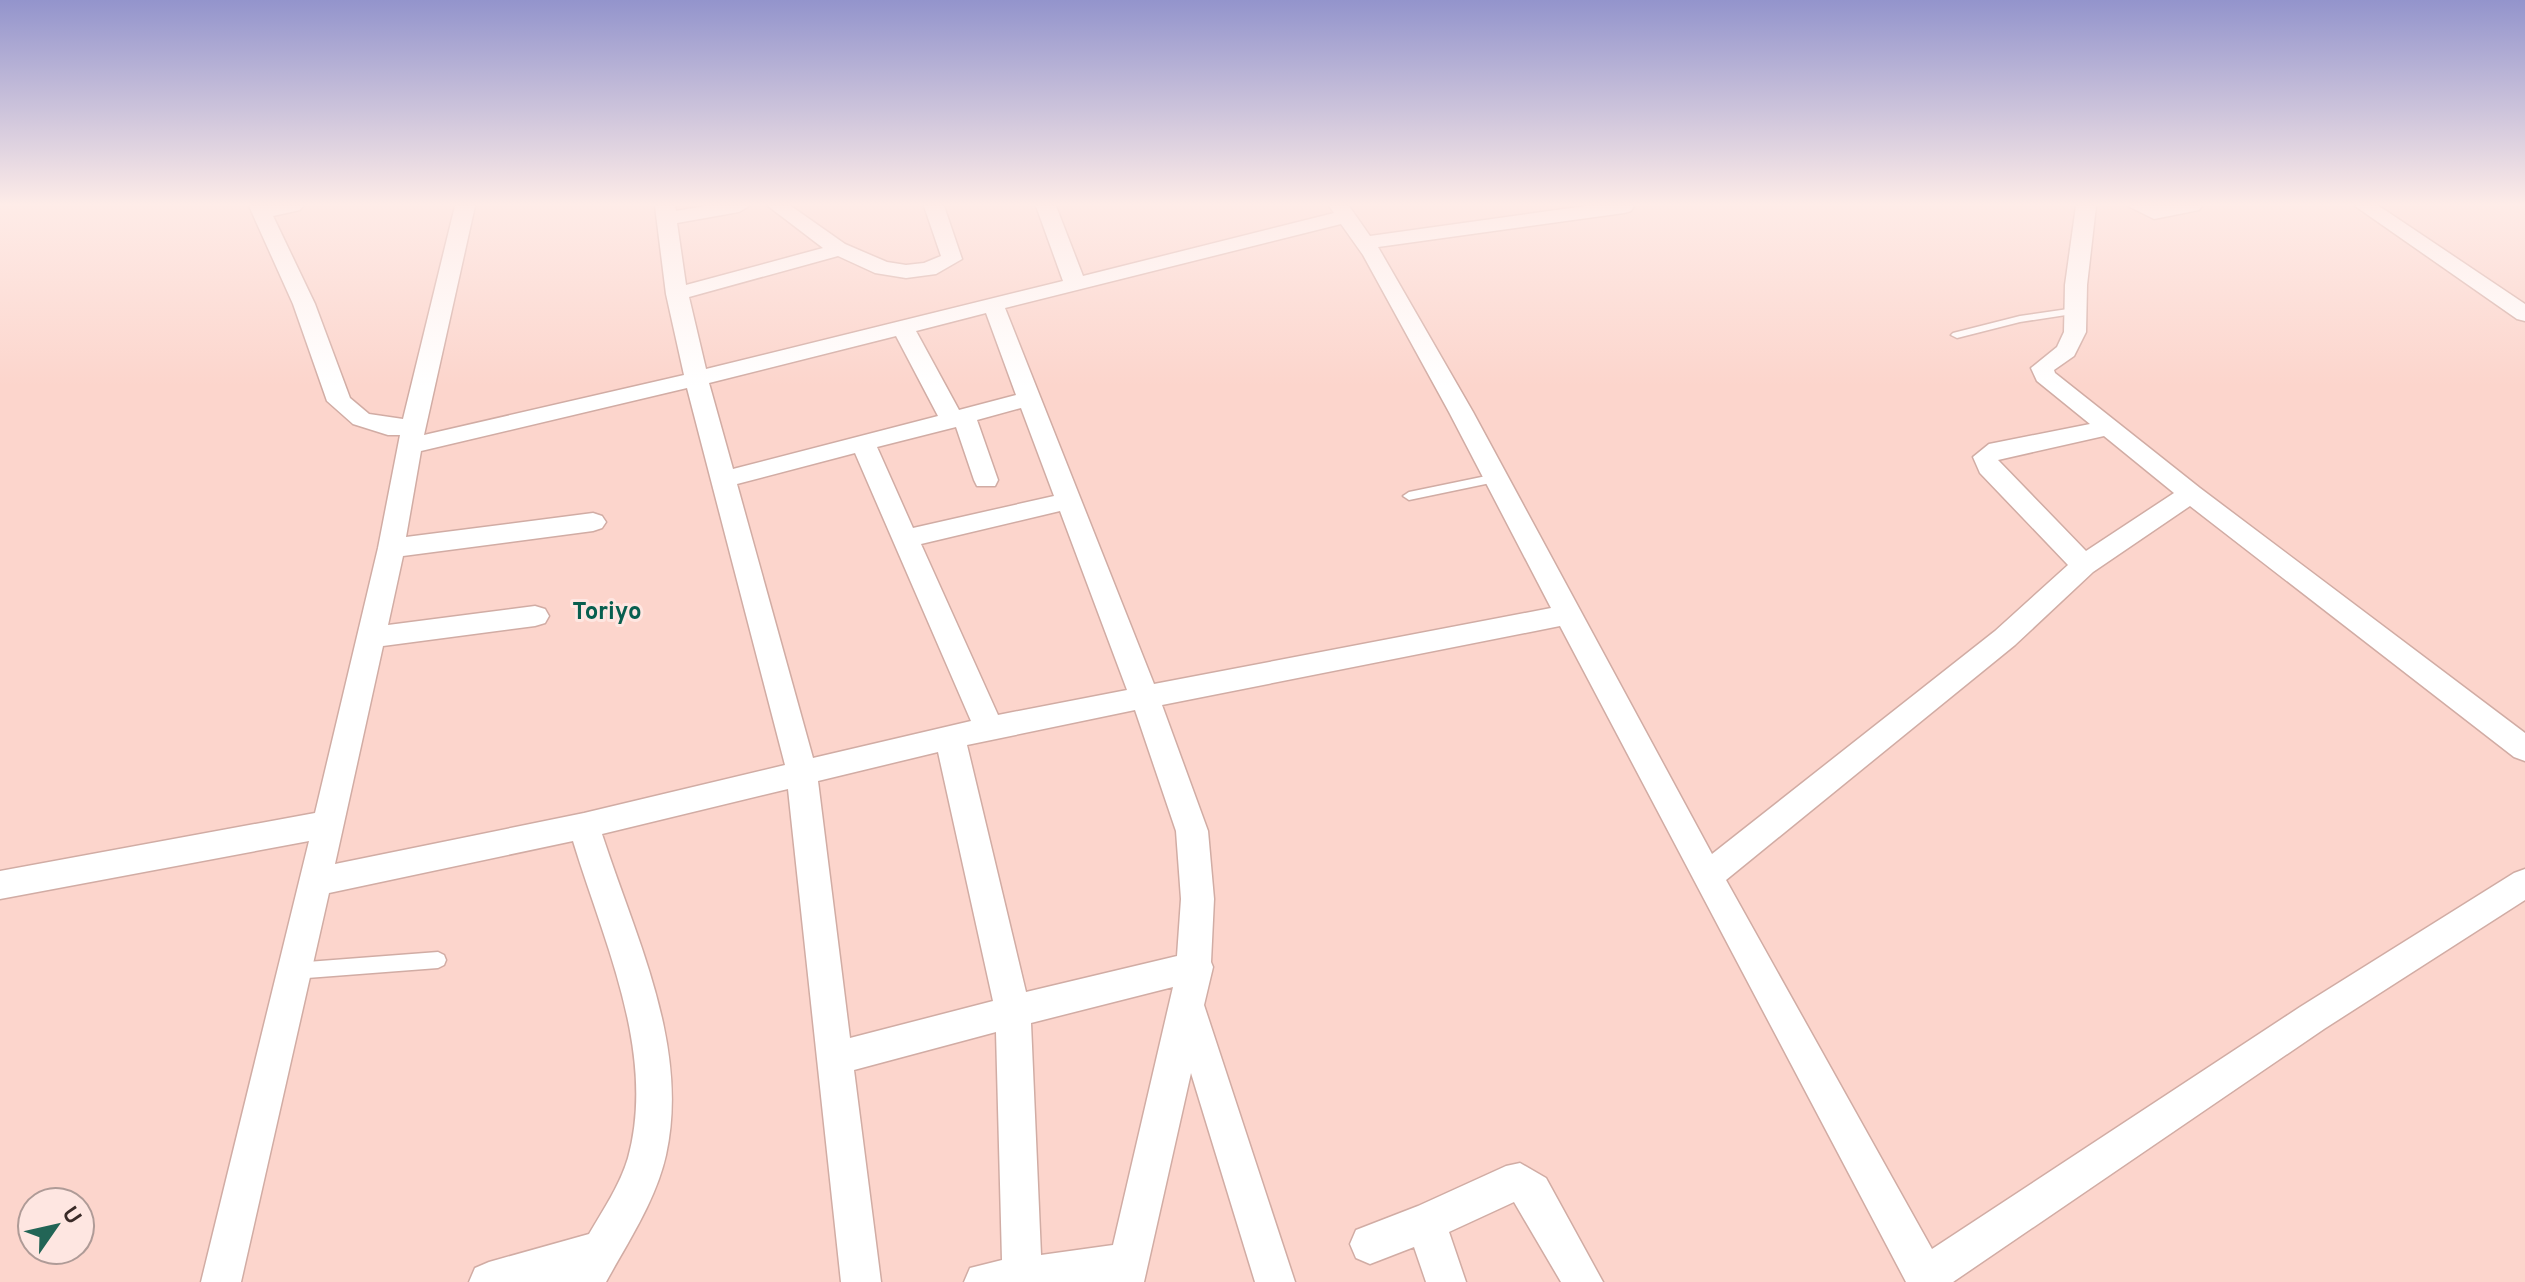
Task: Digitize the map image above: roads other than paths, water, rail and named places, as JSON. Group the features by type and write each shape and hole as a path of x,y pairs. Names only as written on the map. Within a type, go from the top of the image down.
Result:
{"street":[{"path":"286,266 304,304 339,401 353,414 412,437 576,409 1142,266"},
{"path":"221,1282 371,637 451,266"},
{"path":"673,266 696,377 802,774 837,1058 853,1280"},
{"path":"677,294 780,266"},
{"path":"874,266 894,273 932,266"},
{"path":"1068,266 1075,284"},
{"path":"1379,266 1927,1280 2312,1018 2525,883"},
{"path":"2080,266 2075,332 2071,344 2044,366 2043,373 2191,494 2525,749"},
{"path":"2454,266 2525,314"},
{"path":"950,738 1013,1013 1003,1280 1126,1272 1196,967 1198,883 1192,831 1144,695 993,304"},
{"path":"903,327 958,418 986,480"},
{"path":"723,480 1029,399"},
{"path":"2084,565 1989,467 1985,457 1998,450 2108,428"},
{"path":"863,444 989,728"},
{"path":"1707,876 2005,638 2084,565 2191,494"},
{"path":"906,539 1067,501"},
{"path":"391,548 593,522"},
{"path":"314,882 584,826 989,728 1144,695 1569,614"},
{"path":"371,637 535,616"},
{"path":"0,885 328,824"},
{"path":"489,1282 592,1267 646,1159 652,1133 655,1093 645,1023 584,826"},
{"path":"837,1058 1106,987 1196,967"},
{"path":"1188,1007 1275,1282"},
{"path":"1370,1244 1426,1223 1506,1185 1525,1184 1583,1282"},
{"path":"1426,1223 1446,1282"}],"lane":[{"path":"1957,335 2020,319 2075,311"},
{"path":"1409,496 1496,478"},
{"path":"293,971 438,960"}],"district":[{"name":"Toriyo","path":"607,611"}]}
